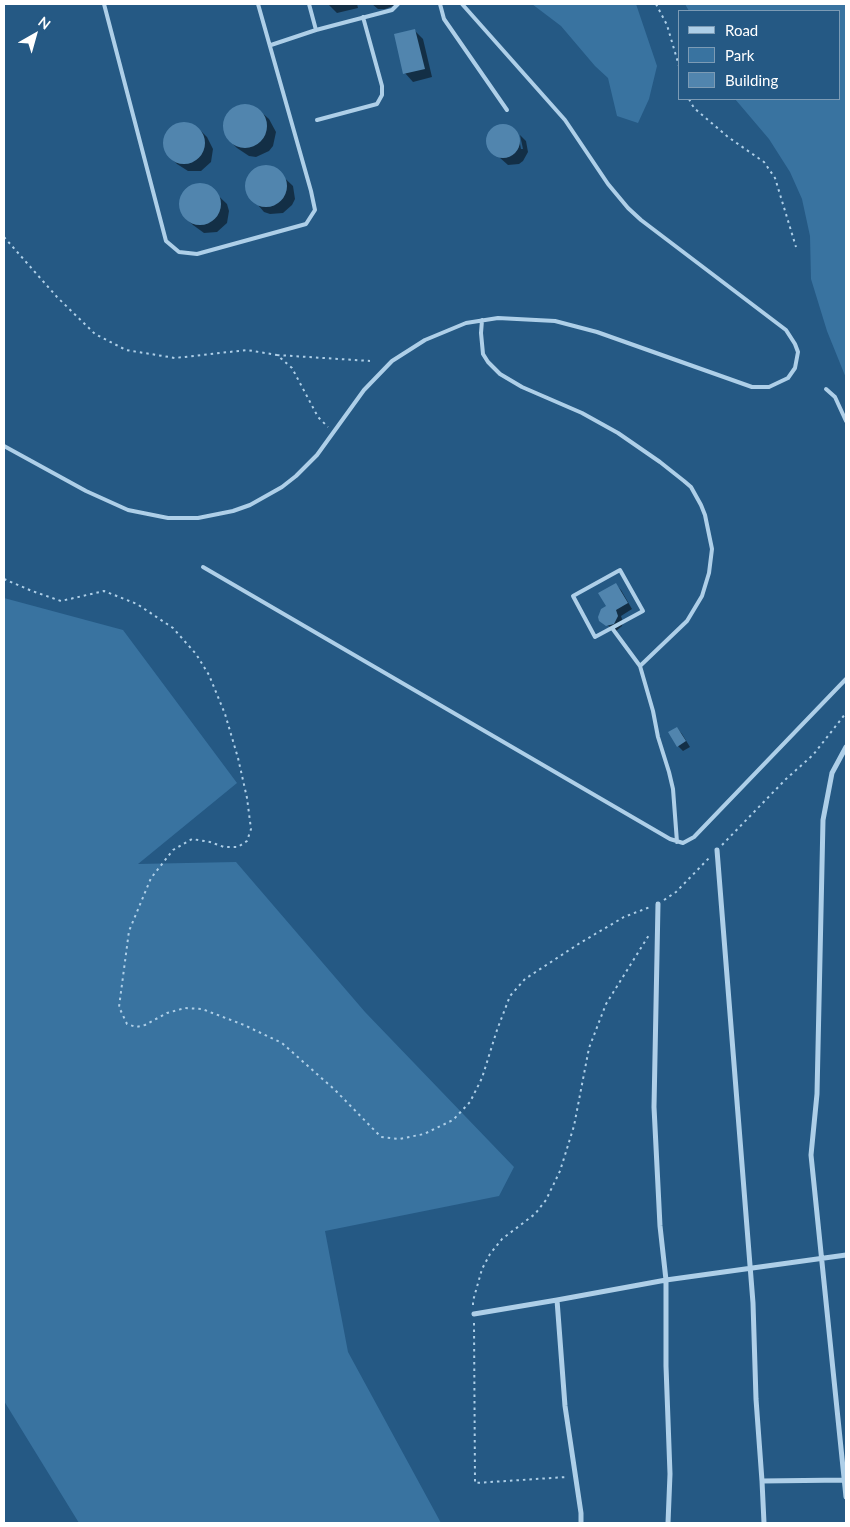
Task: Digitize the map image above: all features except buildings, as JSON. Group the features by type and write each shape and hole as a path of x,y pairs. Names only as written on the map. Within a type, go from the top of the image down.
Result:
{"street":[{"path":"846,747 832,773 823,820 817,1094 812,1155 846,1497"},
{"path":"717,850 753,1303 756,1399 764,1523"},
{"path":"658,904 654,1107 660,1226 666,1280 666,1366 670,1474 668,1523"},
{"path":"474,1314 666,1280 846,1255"},
{"path":"557,1300 565,1406 581,1523"},
{"path":"762,1480 845,1480"}],"lane":[{"path":"104,4 166,241 179,252 197,254 306,224 315,210 271,45 258,4"},
{"path":"309,4 316,30"},
{"path":"271,45 316,30 392,10 398,4"},
{"path":"440,4 444,19 507,110"},
{"path":"4,446 86,491 128,510 168,518 198,518 233,511 250,505 282,487 308,464 324,446 364,390 392,361 425,340 466,323 498,318 534,319 574,325 761,388 776,385 788,378 795,368 798,352 786,330 641,220 628,208 608,184 565,120 462,4"},
{"path":"317,120 377,104 382,95 382,86 363,17"},
{"path":"482,320 483,354 500,374 522,387 582,413 618,433 684,481 691,487 702,505 712,549 709,573 702,596 687,621 640,666"},
{"path":"826,390 835,398 846,421"},
{"path":"202,567 677,842 683,843 694,837 846,679"},
{"path":"620,570 643,611 612,628 595,637 573,596 620,570"},
{"path":"612,628 640,666 673,789 677,842"}],"path":[{"path":"656,4 667,25 678,63"},
{"path":"690,100 694,108 728,137 764,162 775,178 796,247"},
{"path":"4,237 57,297 95,334 126,350 175,358 247,350 277,355 370,361"},
{"path":"277,355 292,368 318,417 334,431"},
{"path":"4,579 61,601 104,591 137,604 173,628 196,654 209,675 225,714 238,758 252,830 247,841 238,847 224,847 192,839 173,850 150,878 129,931 119,1007 127,1024 145,1025 167,1012 185,1008 202,1009 244,1025 282,1043 335,1090 381,1137 399,1139 424,1134 453,1120 470,1102 482,1078 510,996 525,979 624,917 658,904 676,892 813,755 846,713"},
{"path":"574,1477 475,1483 473,1301 482,1269 490,1254 502,1239 535,1214 546,1200 560,1171 574,1126 588,1048 606,1004 650,933"}],"green space":[{"path":"532,4 636,4 657,66 649,99 638,123 617,116 608,78 595,66 561,26"},
{"path":"685,4 846,4 846,378 827,331 811,279 810,236 802,199 790,172 769,139 736,100 840,100 840,10 688,10"},
{"path":"4,598 123,630 237,783 138,864 236,862 365,1012 514,1167 499,1196 325,1231 348,1352 441,1523 79,1523 4,1401"}]}
